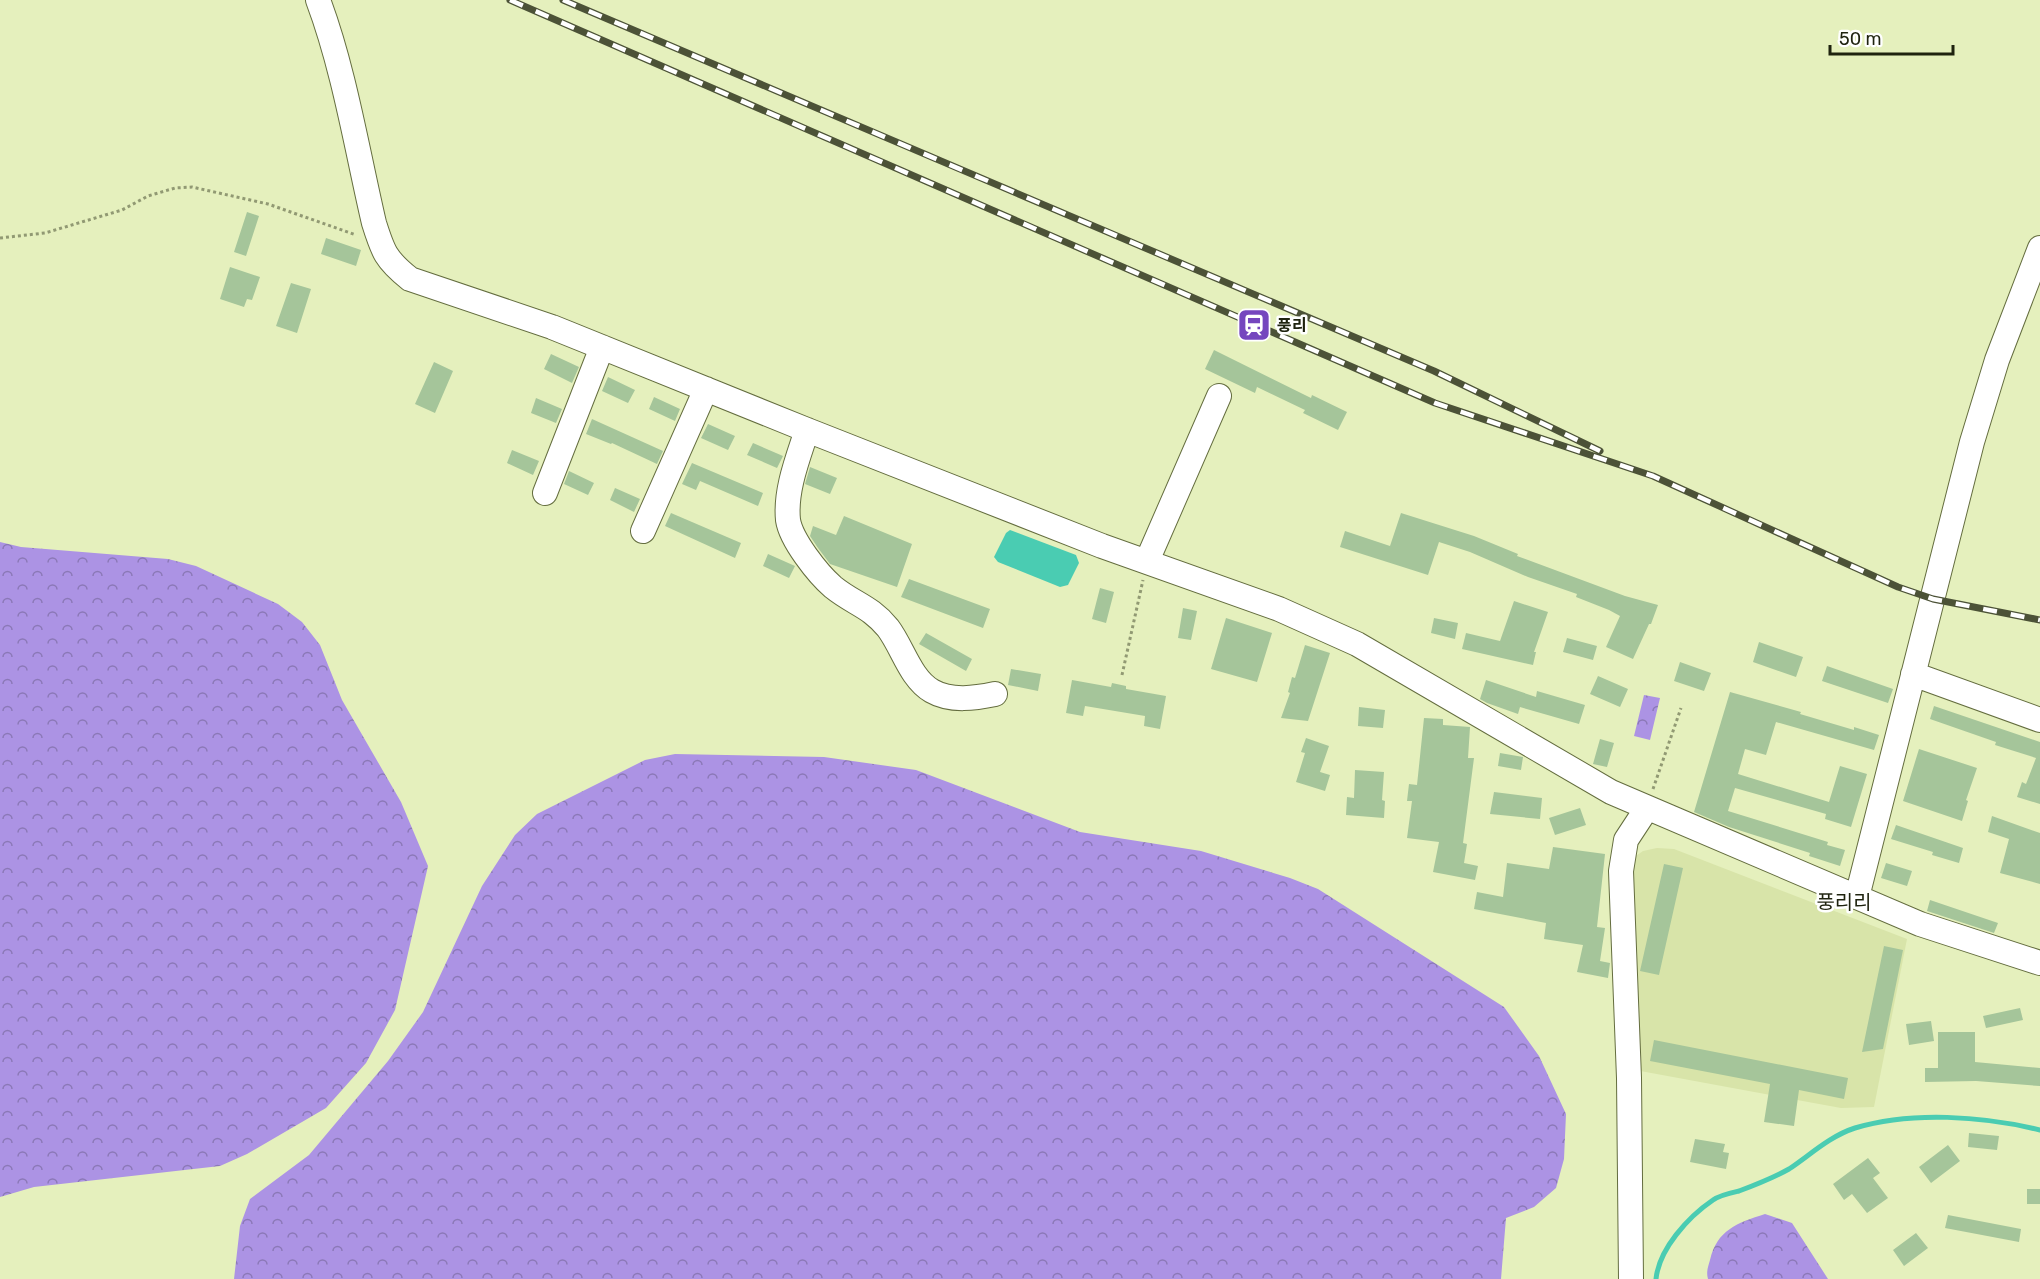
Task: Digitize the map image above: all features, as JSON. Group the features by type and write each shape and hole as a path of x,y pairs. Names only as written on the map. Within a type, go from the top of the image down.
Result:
{"street":[{"path":"318,0 340,76 380,243 392,264 410,279 552,327 1102,546 1279,609 1357,644 1611,792 1920,924 2040,963"},
{"path":"1857,897 1972,442 1997,360 2040,248"},
{"path":"545,493 602,347"},
{"path":"644,531 706,389"},
{"path":"1147,561 1219,396"},
{"path":"807,430 794,469 788,520 794,537 810,561 833,587 875,613 890,631 921,682 933,692 973,698 995,694"},
{"path":"1913,674 2040,720"},
{"path":"1631,1279 1629,1078 1621,871 1626,840 1647,808"}],"path":[{"path":"0,238 45,233 123,210 148,196 192,187 268,204 380,243"},
{"path":"1122,675 1147,561"},
{"path":"1647,808 1682,708"}],"shaded area":[{"path":"1657,848 1674,849 1907,939 1874,1107 1841,1108 1635,1070 1630,860 1643,851"}],"green space":[{"path":"0,542 21,547 168,559 196,566 278,604 302,622 320,645 342,700 401,802 428,866 395,1010 366,1063 326,1108 247,1154 220,1166 34,1187 0,1197"},
{"path":"1644,695 1660,698 1650,740 1634,736"},
{"path":"675,754 824,757 916,770 1080,832 1201,851 1290,878 1318,889 1504,1007 1539,1056 1566,1114 1564,1159 1556,1188 1534,1207 1506,1218 1501,1279 234,1279 240,1226 250,1199 309,1155 388,1061 423,1012 482,886 515,835 537,814 645,760"},
{"path":"1765,1214 1792,1223 1828,1279 1708,1279 1707,1274 1713,1250 1723,1235 1737,1225"}],"water":[{"path":"1010,530 1076,555 1079,563 1068,585 1060,587 998,562 994,557 1006,533"}],"building":[{"path":"247,212 259,216 246,256 234,252"},
{"path":"326,238 361,250 356,266 321,254"},
{"path":"230,267 260,277 252,300 247,299 244,307 220,299"},
{"path":"291,283 311,289 297,333 276,326"},
{"path":"1214,350 1311,398 1312,395 1347,412 1338,430 1303,413 1305,410 1257,387 1255,393 1205,369"},
{"path":"551,354 579,367 572,383 544,369"},
{"path":"434,362 453,371 435,413 415,404"},
{"path":"608,377 635,390 628,403 602,391"},
{"path":"654,397 680,409 675,421 649,409"},
{"path":"536,398 562,409 556,423 531,413"},
{"path":"592,419 663,451 657,464 612,443 586,434"},
{"path":"708,424 735,436 728,450 701,438"},
{"path":"753,443 783,456 777,468 747,455"},
{"path":"512,450 539,461 533,475 507,463"},
{"path":"692,463 763,493 758,506 700,481 696,490 682,484"},
{"path":"810,467 837,478 830,494 805,484"},
{"path":"569,471 594,483 588,495 564,484"},
{"path":"615,488 640,499 634,512 610,500"},
{"path":"671,513 741,543 735,558 665,526"},
{"path":"1401,513 1474,536 1518,554 1517,556 1625,596 1658,605 1633,659 1606,647 1620,616 1576,597 1577,594 1528,577 1470,552 1439,542 1428,575 1340,547 1345,531 1390,546"},
{"path":"844,516 912,544 897,587 830,564 818,548 810,536 813,526 836,535"},
{"path":"768,554 795,566 789,578 763,566"},
{"path":"909,579 990,609 983,628 901,597"},
{"path":"1100,588 1114,592 1106,623 1092,619"},
{"path":"1514,601 1548,612 1534,652 1536,652 1533,665 1462,649 1466,633 1500,641"},
{"path":"1183,608 1197,611 1191,640 1178,638"},
{"path":"1226,618 1272,633 1257,682 1211,669"},
{"path":"1434,618 1458,623 1455,639 1431,633"},
{"path":"926,633 972,659 966,671 919,644"},
{"path":"1567,638 1597,646 1593,660 1563,652"},
{"path":"1759,642 1803,657 1796,677 1753,662"},
{"path":"1305,645 1330,653 1308,721 1281,718 1290,693 1288,692 1292,677 1295,678"},
{"path":"1680,662 1711,673 1704,691 1674,681"},
{"path":"1827,666 1893,689 1888,703 1822,681"},
{"path":"1011,669 1041,674 1038,691 1008,685"},
{"path":"1598,676 1628,689 1620,707 1590,694"},
{"path":"1072,680 1111,687 1112,683 1126,686 1126,689 1166,696 1160,729 1144,726 1145,716 1085,706 1083,716 1066,713"},
{"path":"1486,680 1536,697 1537,691 1585,705 1579,724 1520,707 1518,714 1487,703 1480,699"},
{"path":"1730,692 1854,730 1854,727 1879,735 1874,750 1776,722 1766,755 1745,749 1738,774 1829,802 1840,766 1867,774 1851,827 1825,819 1826,814 1735,788 1728,811 1828,842 1827,845 1845,850 1840,866 1809,856 1810,853 1729,827 1694,812"},
{"path":"1934,706 2040,742 2040,804 2017,797 2022,782 2026,784 2036,758 1995,745 1996,742 1930,719"},
{"path":"1359,707 1385,710 1383,728 1358,726"},
{"path":"1424,718 1443,719 1443,725 1470,727 1468,758 1474,758 1463,843 1467,844 1464,863 1478,866 1475,880 1433,872 1439,842 1407,838 1412,801 1407,801 1409,784 1417,785"},
{"path":"1306,738 1329,746 1320,772 1330,775 1325,791 1296,782 1305,753 1301,752"},
{"path":"1600,739 1614,743 1607,767 1593,764"},
{"path":"1919,749 1977,768 1966,800 1968,801 1962,821 1903,801"},
{"path":"1500,753 1523,757 1521,770 1498,766"},
{"path":"1355,770 1384,772 1382,800 1385,801 1384,818 1346,815 1347,797 1354,798"},
{"path":"1494,792 1542,798 1540,819 1490,814"},
{"path":"1580,808 1586,825 1555,835 1549,818"},
{"path":"1992,816 2040,833 2040,884 2000,873 2009,839 1988,832"},
{"path":"1896,825 1963,848 1959,863 1891,839"},
{"path":"1553,847 1605,854 1597,927 1605,928 1600,961 1610,963 1608,978 1577,972 1583,945 1544,939 1546,923 1474,909 1477,892 1503,897 1507,863 1549,869"},
{"path":"1886,863 1912,871 1907,886 1881,878"},
{"path":"1664,864 1683,868 1659,975 1640,971"},
{"path":"1930,900 1998,923 1994,933 1927,911"},
{"path":"1884,946 1903,950 1883,1049 1862,1052"},
{"path":"2020,1008 2023,1020 1986,1028 1983,1016"},
{"path":"1931,1021 1934,1041 1909,1045 1906,1024"},
{"path":"1938,1032 1975,1032 1975,1062 2040,1068 2040,1086 1976,1081 1925,1082 1925,1068 1938,1068"},
{"path":"1654,1040 1848,1078 1844,1099 1799,1090 1794,1126 1764,1122 1770,1084 1650,1061"},
{"path":"1969,1133 1999,1136 1997,1150 1968,1147"},
{"path":"1695,1139 1725,1144 1723,1152 1729,1153 1726,1169 1690,1162"},
{"path":"1948,1145 1960,1161 1931,1183 1919,1167"},
{"path":"1868,1158 1880,1173 1873,1178 1888,1198 1867,1213 1852,1194 1844,1200 1833,1184"},
{"path":"2027,1189 2040,1189 2040,1204 2027,1204"},
{"path":"1948,1215 2021,1229 2019,1242 1945,1228"},
{"path":"1916,1233 1928,1248 1904,1266 1893,1250"}],"waterway":[{"path":"1656,1279 1658,1268 1669,1245 1703,1207 1719,1197 1745,1189 1789,1169 1846,1131 1877,1123 1923,1117 1995,1121 2040,1130"}],"railway":[{"path":"510,0 1435,403 1653,476 1898,587 1933,599 2040,620"},
{"path":"563,0 1434,371 1600,451"}],"place":[{"name":"풍리","path":"1254,325"}],"district":[{"name":"풍리리","path":"1844,902"}]}
